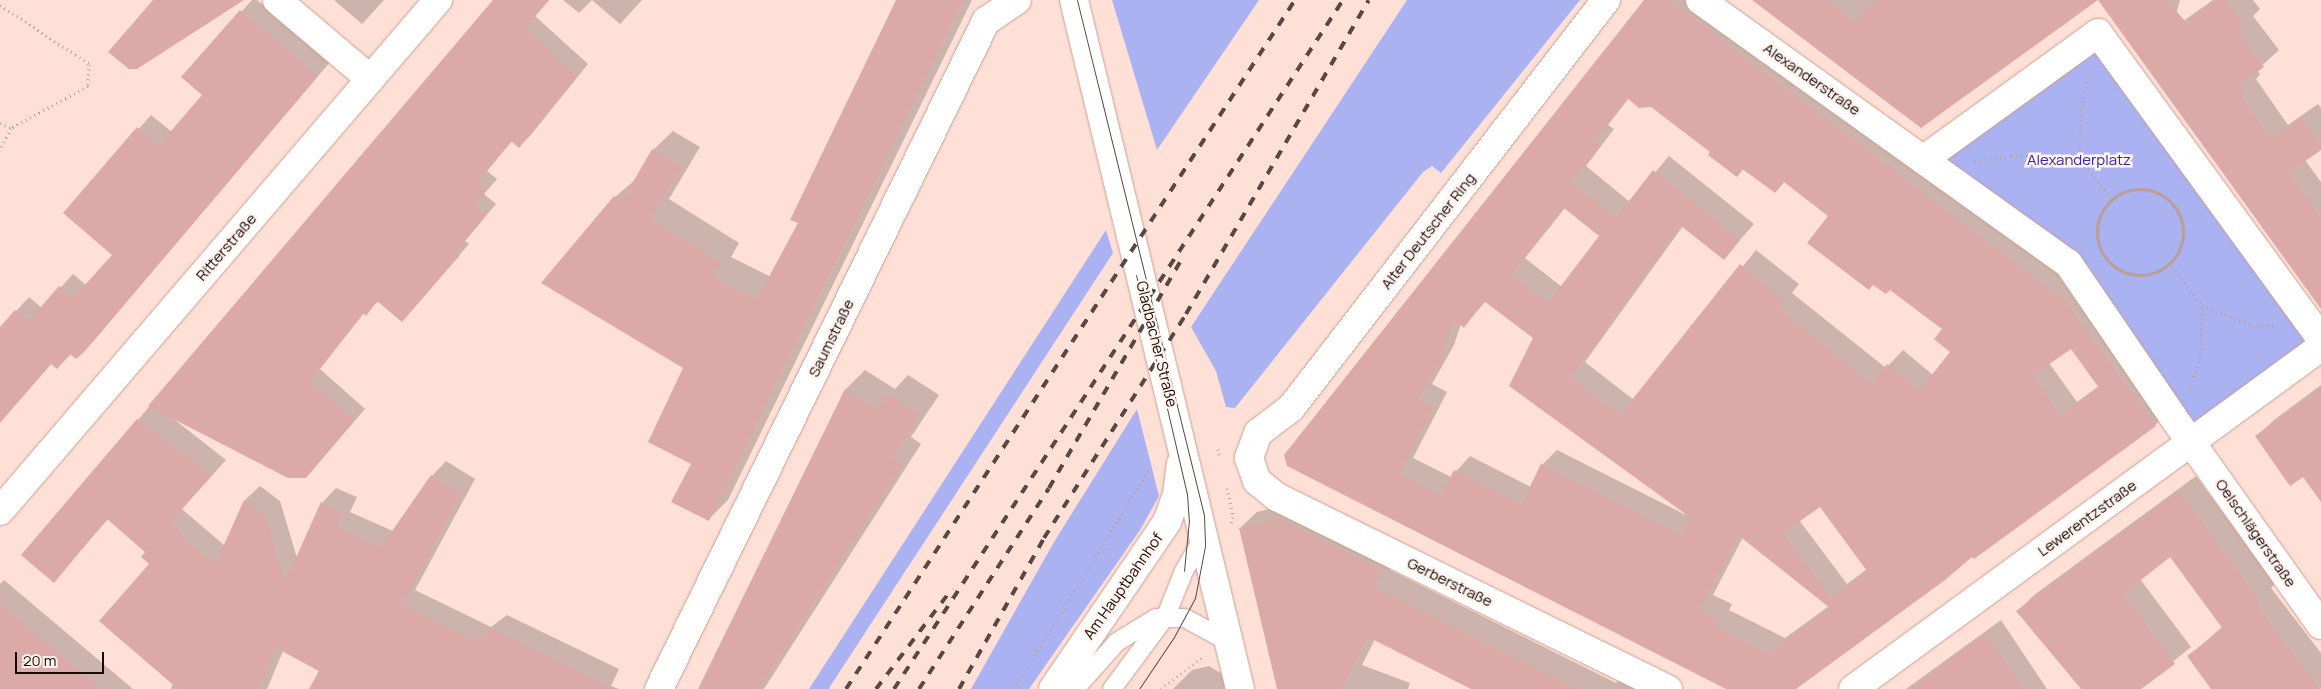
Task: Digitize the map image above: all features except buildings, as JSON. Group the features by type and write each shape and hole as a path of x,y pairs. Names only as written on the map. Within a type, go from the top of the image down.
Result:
{"street":[{"path":"277,0 370,79"},
{"name":"Ritterstraße","path":"4,504 438,0"},
{"name":"Saumstraße","path":"660,689 986,21 1017,0"},
{"name":"Gladbacher Straße","path":"1074,0 1240,689"},
{"name":"Alter Deutscher Ring","path":"1249,458 1258,433 1291,408 1606,0"},
{"name":"Alexanderstraße","path":"1700,0 1934,166"},
{"path":"2192,441 2173,417 2068,263 1934,166 2098,33 2318,338"},
{"name":"Lewerentzstraße","path":"1853,689 2192,441 2318,338"},
{"name":"Oelschlägerstraße","path":"2192,441 2321,625"},
{"name":"Am Hauptbahnhof","path":"1053,689 1166,522 1177,495 1182,447"},
{"name":"Gerberstraße","path":"1249,458 1257,481 1277,496 1668,689"}],"lane":[{"path":"1112,689 1166,616 1184,571 1203,538"},
{"path":"1166,616 1185,618 1227,641"},
{"name":"Am Hauptbahnhof","path":"1074,689 1117,642 1136,628 1166,616"}],"path":[{"path":"0,5 89,64 88,86 11,128 0,150"},
{"path":"2111,50 2090,71 2084,87 2079,158 2111,199"},
{"path":"0,123 11,128"},
{"path":"1934,166 2011,155 2079,158"},
{"path":"2138,189 2153,191 2167,198 2182,222 2180,244 2169,263 2145,274 2131,274 2108,260 2097,236 2098,222 2111,199 2138,189"},
{"path":"2169,263 2202,306 2252,325 2318,338"},
{"path":"2173,417 2195,379 2201,354 2202,306"},
{"path":"1014,689 1159,454 1200,443 1249,458"},
{"path":"1161,689 1227,641"}],"green space":[{"path":"1112,0 1259,0 1157,150"},
{"path":"1407,0 1580,0 1441,173 1432,166 1423,172 1235,408 1226,407 1216,371 1191,327"},
{"name":"Alexanderplatz","path":"2098,37 2316,340 2189,432 2069,260 1930,159"},
{"path":"1106,230 1113,253 829,689 809,689"},
{"path":"1137,409 1159,496 1140,530 1029,689 971,689 1054,542"}],"tram line":[{"path":"1077,0 1204,515 1205,546 1195,598 1174,637 1139,689"},
{"path":"1136,275 1187,494 1189,520 1184,571"}],"railway":[{"path":"846,689 1295,0"},
{"path":"894,689 1343,0"},
{"path":"959,689 1044,538 1186,314 1369,0"},
{"path":"919,689 1049,488 1180,262"},
{"path":"876,689 952,589"}]}
